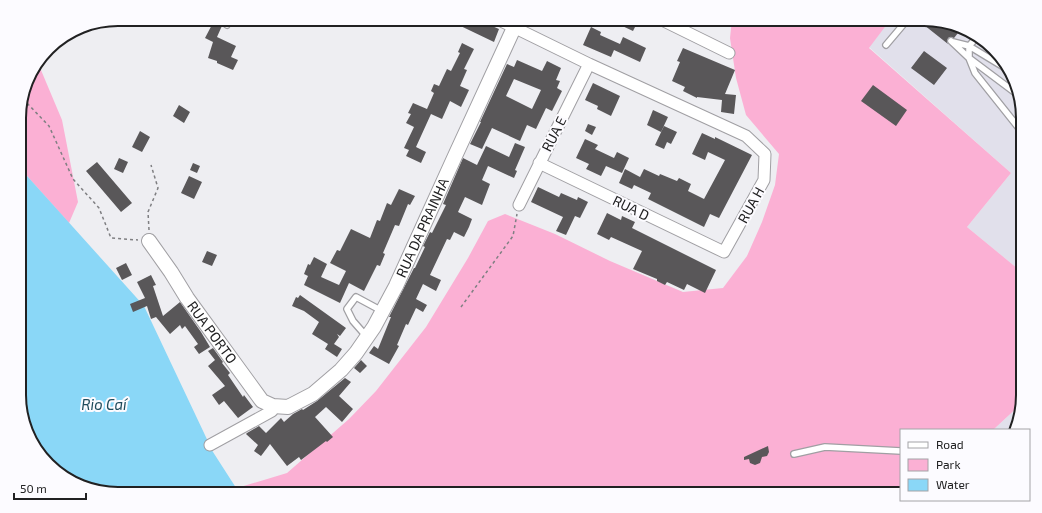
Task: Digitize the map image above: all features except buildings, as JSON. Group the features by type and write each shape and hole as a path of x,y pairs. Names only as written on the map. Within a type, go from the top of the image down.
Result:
{"street":[{"name":"RUA DA PRAINHA","path":"273,406 288,407 313,394 341,370 367,337 396,286 515,26"},
{"path":"521,26 589,64"},
{"path":"674,26 729,53"},
{"name":"RUA H","path":"589,64 746,136 765,154 764,180 724,252"},
{"name":"RUA E","path":"519,205 589,64"},
{"name":"RUA D","path":"539,163 724,252"},
{"name":"RUA PORTO","path":"149,241 187,298 262,401 273,406"},
{"path":"210,445 272,411 273,406"}],"lane":[{"path":"886,45 902,26"},
{"path":"998,64 969,46 951,41 969,58 1012,90"},
{"path":"974,41 969,46 969,58 975,73 1016,124"},
{"path":"367,337 353,321 347,309 356,297 383,311"},
{"path":"794,454 825,447 900,451"}],"path":[{"path":"28,103 49,126 73,179 99,208 111,238 149,241 148,212 158,188 151,165"},
{"path":"461,307 513,236 519,205"}],"shaded area":[{"path":"886,26 924,26 948,29 970,38 980,45 997,62 1004,72 1013,94 1016,118 1016,267 967,227 1011,173 869,47"},
{"path":"1014,410 1009,429 994,429"}],"green space":[{"path":"731,26 886,26 869,48 1011,173 967,227 1016,267 1016,401 1014,410 994,429 900,429 900,487 240,487 287,473 349,419 376,391 426,327 468,258 488,221 505,214 555,234 610,261 683,292 723,288 747,256 762,222 775,185 779,154 746,115 736,78 730,38"},
{"path":"41,69 62,120 78,202 69,223 26,175 26,112 29,94"}],"water":[{"name":"Rio Caí","path":"26,175 144,306 213,452 236,487 118,487 94,484 72,475 62,468 45,451 38,441 29,419 26,395"}]}
